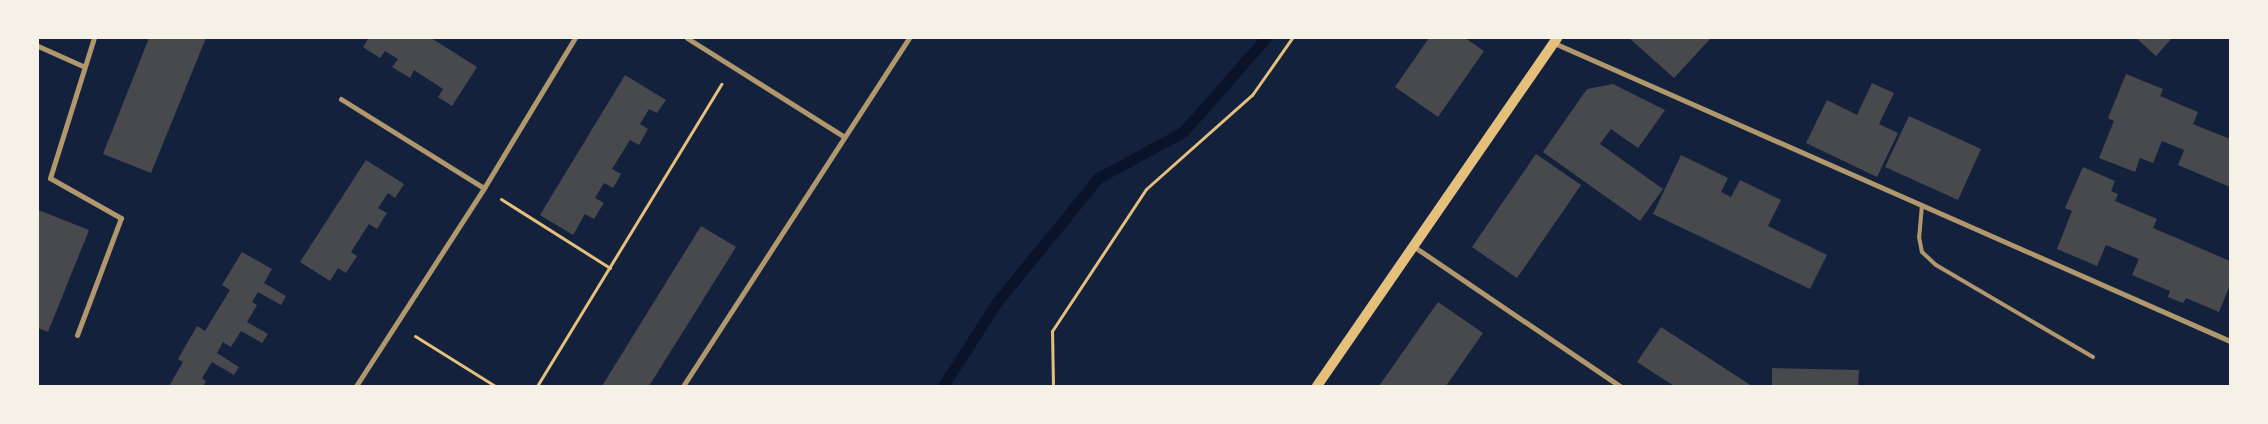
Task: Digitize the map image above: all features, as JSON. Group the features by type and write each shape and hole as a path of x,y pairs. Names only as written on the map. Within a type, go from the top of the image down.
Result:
{"main road":[{"path":"1317,386 1412,245 1555,40"}],"street":[{"path":"77,335 121,218 50,178 83,66 94,38"},
{"path":"356,386 484,188 575,38"},
{"path":"687,38 843,136"},
{"path":"684,386 843,136 909,38"},
{"path":"1555,40 2230,341"},
{"path":"38,46 83,66"},
{"path":"341,99 484,188"},
{"path":"1412,245 1620,386"}],"lane":[{"path":"1922,205 1919,237 1922,252 1936,265 2093,357"}],"path":[{"path":"1053,386 1052,331 1146,189 1252,95 1292,38"},
{"path":"538,386 732,66"},
{"path":"484,188 610,268"},
{"path":"396,324 496,386"}],"building":[{"path":"149,38 206,38 151,173 103,154"},
{"path":"366,38 431,38 477,67 452,106 438,97 443,89 414,70 410,78 392,67 398,59 385,51 380,58 363,47 368,39"},
{"path":"1429,38 1465,38 1484,51 1438,117 1395,87"},
{"path":"1629,38 1711,38 1674,78"},
{"path":"2136,38 2172,38 2156,56"},
{"path":"2126,74 2163,89 2160,96 2198,112 2193,124 2230,139 2230,187 2178,165 2184,150 2162,141 2153,163 2140,158 2135,172 2099,158 2114,121 2108,118"},
{"path":"625,75 666,100 657,113 649,109 640,124 648,129 639,145 630,140 612,169 621,174 613,188 604,183 595,198 604,203 594,219 585,214 573,235 540,215"},
{"path":"1872,83 1894,93 1879,124 1898,133 1877,177 1806,143 1827,100 1857,115"},
{"path":"1613,84 1665,110 1638,148 1611,129 1600,144 1663,189 1640,221 1543,152 1587,89"},
{"path":"1909,116 1981,149 1958,200 1885,167"},
{"path":"1536,154 1581,185 1517,278 1472,247"},
{"path":"1681,155 1728,178 1721,192 1731,197 1740,180 1781,200 1768,226 1827,255 1810,289 1653,214"},
{"path":"366,160 404,184 395,198 388,193 378,208 387,213 377,229 369,224 351,252 357,256 346,273 338,268 330,281 300,262"},
{"path":"2083,167 2115,181 2111,191 2118,194 2115,201 2157,219 2153,228 2230,261 2230,285 2219,312 2186,298 2183,303 2168,297 2170,291 2132,275 2139,259 2106,245 2097,266 2057,249 2072,211 2065,208"},
{"path":"38,210 89,230 48,332 38,328"},
{"path":"701,226 736,247 649,386 602,386"},
{"path":"242,252 272,269 264,283 286,296 281,305 258,292 252,302 257,305 247,322 268,334 262,343 241,331 231,347 223,342 217,353 239,367 234,375 212,362 202,378 206,381 203,386 169,386 183,362 178,359 197,326 205,331 230,290 222,285"},
{"path":"1438,302 1483,333 1446,386 1379,386"},
{"path":"1661,327 1752,386 1674,386 1637,362"},
{"path":"1772,368 1859,370 1858,386 1772,386"}],"waterway":[{"path":"943,386 997,302 1098,178 1183,132 1266,38"}]}
